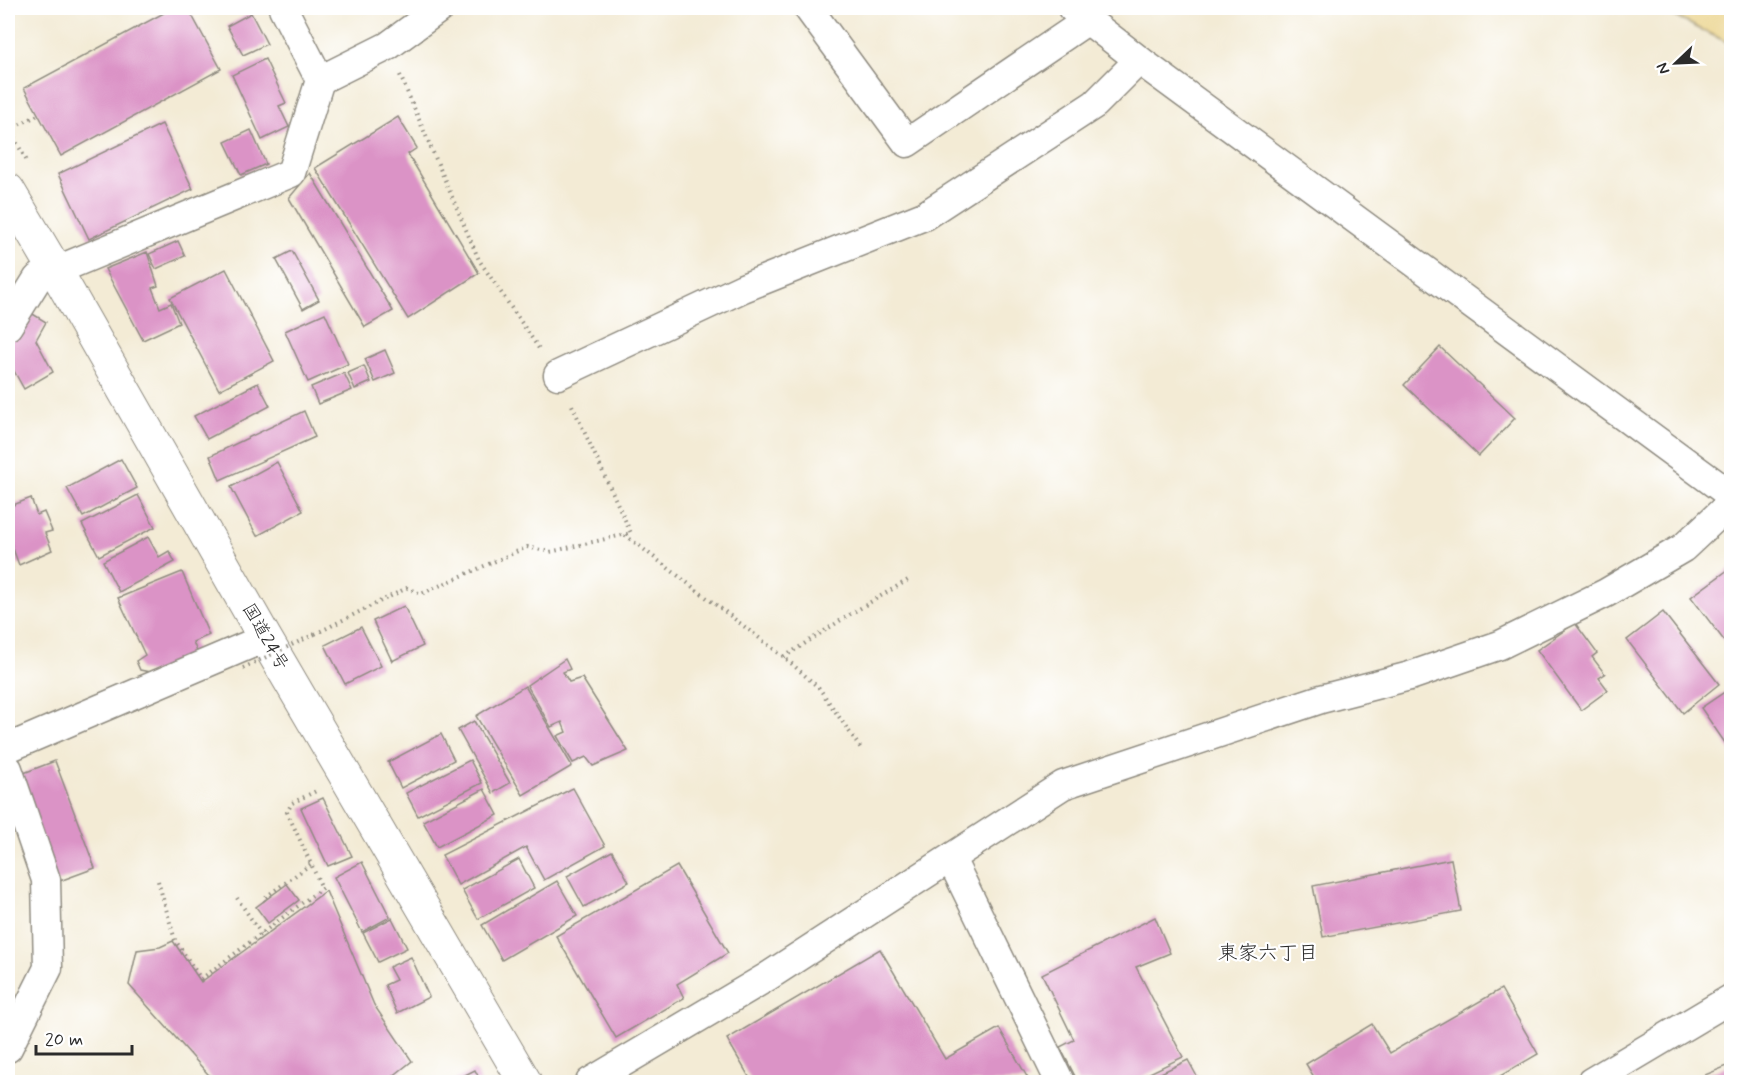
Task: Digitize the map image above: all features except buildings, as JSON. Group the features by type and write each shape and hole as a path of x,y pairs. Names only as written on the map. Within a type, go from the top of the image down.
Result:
{"highway":[{"name":"国道24号","path":"8,190 265,638 525,1083"}],"street":[{"path":"8,326 38,278 291,173 320,80 283,8"},
{"path":"320,80 388,46 440,8"},
{"path":"808,8 907,143 1080,14 1139,60 1731,496"},
{"path":"558,375 743,288 924,216 1095,104 1139,60"},
{"path":"590,1083 767,977 1074,780 1332,696 1410,676 1500,645 1606,593 1683,548 1731,502"},
{"path":"8,748 265,638"},
{"path":"8,769 45,880 48,968 8,1048"},
{"path":"951,859 1060,1083"},
{"path":"1591,1083 1731,998"}],"path":[{"path":"243,668 407,588 421,594 527,547 550,552 631,532 558,375 479,260 388,46"},
{"path":"9,130 38,115"},
{"path":"624,535 784,657 819,688 862,750"},
{"path":"784,657 908,580"},
{"path":"158,881 175,940 201,979 263,936 322,888 287,812 292,803 318,790"},
{"path":"265,900 263,899 311,864"},
{"path":"237,898 263,936"}],"sand":[{"path":"1657,8 1731,8 1731,44"}],"district":[{"name":"東家六丁目","path":"1268,953"}]}
